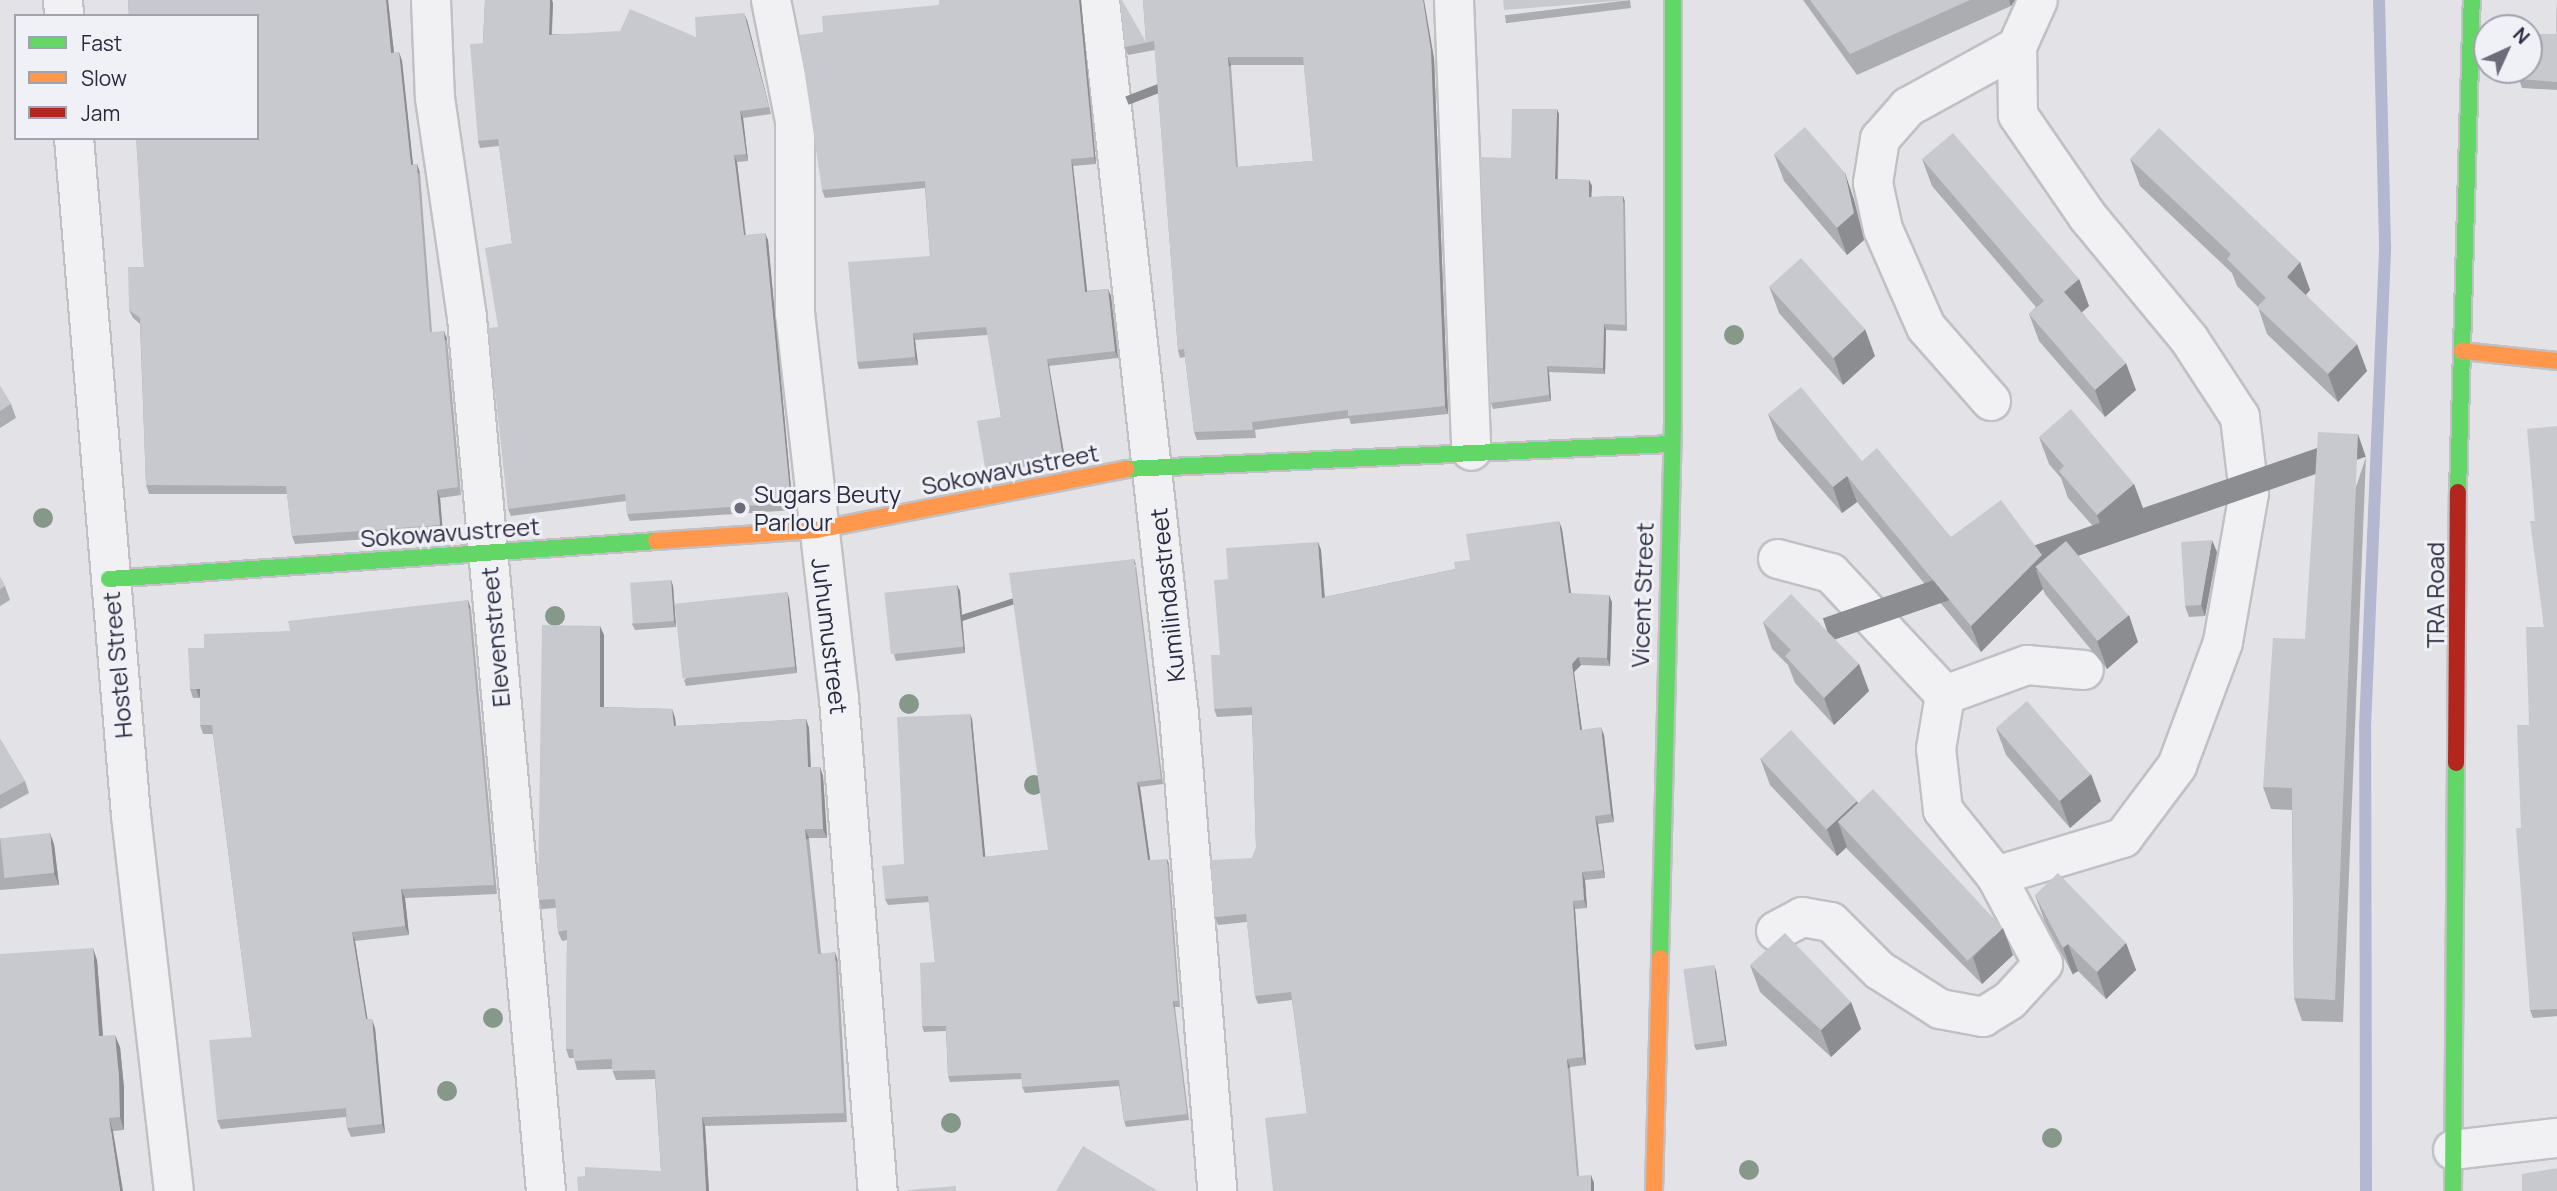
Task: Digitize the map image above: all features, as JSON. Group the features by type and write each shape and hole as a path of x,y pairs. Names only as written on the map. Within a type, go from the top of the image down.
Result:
{"street":[{"name":"Elevenstreet","path":"431,0 435,98 467,318 546,1191"},
{"name":"Juhumustreet","path":"771,0 795,121 795,313 816,530 839,699 878,1191"},
{"name":"Kumilindastreet","path":"1100,0 1153,464 1217,1191"},
{"path":"1454,0 1471,451"},
{"name":"Vicent Street","path":"1654,1191 1670,444 1674,0"},
{"path":"1996,876 2123,838 2177,766 2223,642 2249,493 2240,418 2189,339 2088,217 2018,115 2017,47 2038,0"},
{"name":"TRA Road","path":"2453,1191 2462,351 2472,0"},
{"path":"1991,401 1926,327 1883,229 1873,183 1880,139 1908,107 2017,47"},
{"name":"Hostel Street","path":"74,140 109,579 174,1191"},
{"path":"2462,351 2557,361"},
{"name":"Sokowavustreet","path":"109,579 816,530 1153,464 1670,444"},
{"path":"1778,559 1831,573 1945,695"},
{"path":"1945,695 2027,665 2084,670"},
{"path":"1776,931 1802,917 1831,922 1879,970 1940,1009 1983,1017 2010,1000 2043,964 1996,876 1943,810 1936,749 1945,695"},
{"path":"2453,1150 2557,1138"}],"building":[{"path":"128,0 386,0 391,53 399,52 411,165 417,164 430,332 444,331 458,487 437,490 440,525 292,536 286,486 146,485 140,318 129,310 128,267 144,267 136,140 259,140 259,14 129,14"},
{"path":"485,0 550,0 549,35 620,31 630,9 696,37 695,17 744,13 769,107 740,111 746,154 734,155 744,235 765,233 791,503 627,514 625,494 508,509 488,328 498,327 485,248 512,243 498,139 478,141 470,44 483,43"},
{"path":"939,0 1079,0 1094,157 1071,159 1085,292 1108,289 1115,351 1047,359 1062,452 985,467 977,421 1001,417 986,327 913,333 915,357 857,362 848,262 930,256 925,181 822,190 799,35 823,32 822,16 939,5"},
{"path":"1120,0 1146,42 1143,0 1423,0 1431,50 1445,406 1348,416 1348,410 1252,422 1253,430 1194,432 1184,349 1178,350 1154,41 1125,47","holes":["1228,57 1303,57 1313,161 1236,167"]},
{"path":"1503,0 1628,0 1504,10"},
{"path":"1810,0 1970,0 1850,54"},
{"path":"2557,0 2557,82 2543,81 2543,34 2556,34"},
{"path":"1512,109 1557,109 1555,179 1589,180 1589,197 1623,196 1625,325 1604,324 1603,368 1547,366 1549,395 1491,403 1480,157 1511,158"},
{"path":"1805,127 1845,173 1854,213 1837,228 1774,154"},
{"path":"2159,128 2300,262 2287,277 2357,344 2328,374 2257,307 2266,298 2227,259 2231,254 2130,159"},
{"path":"1953,133 2079,279 2064,292 2126,363 2095,390 2029,314 2044,301 1922,159"},
{"path":"1801,258 1865,329 1833,358 1769,287"},
{"path":"0,386 11,404 0,411"},
{"path":"1801,387 1862,461 1877,448 1951,537 2001,500 2042,555 1971,626 1847,476 1833,487 1768,414"},
{"path":"2071,409 2134,484 2097,515 2059,471 2064,466 2039,437"},
{"path":"2557,426 2557,1009 2530,1010 2516,828 2521,828 2517,725 2529,725 2526,627 2544,627 2530,521 2535,521 2527,429"},
{"path":"2318,432 2358,434 2335,1000 2294,998 2292,788 2263,787 2273,638 2305,639"},
{"path":"1559,521 1569,593 1609,595 1607,658 1578,657 1572,664 1580,730 1601,727 1611,814 1595,816 1603,870 1582,872 1584,900 1573,901 1583,1057 1567,1059 1577,1176 1591,1175 1591,1191 1273,1191 1265,1118 1307,1113 1291,992 1255,996 1246,914 1215,917 1210,860 1252,858 1256,848 1252,707 1214,709 1211,655 1220,655 1214,580 1228,579 1226,548 1318,542 1322,598 1455,569 1454,562 1470,560 1466,534"},
{"path":"2212,540 2201,605 2185,606 2181,542"},
{"path":"2066,541 2128,615 2098,641 2035,567"},
{"path":"1134,559 1161,779 1137,782 1148,860 1167,859 1178,1001 1173,1001 1187,1114 1124,1121 1119,1080 1022,1087 1021,1073 948,1076 946,1026 922,1026 920,963 935,962 928,896 885,899 882,866 904,864 897,717 970,714 983,857 1048,850 1009,573"},
{"path":"671,580 674,621 633,624 630,583"},
{"path":"957,585 963,647 891,654 884,593"},
{"path":"787,592 795,667 682,678 675,604"},
{"path":"1791,594 1859,664 1824,698 1785,656 1791,650 1763,622"},
{"path":"468,600 494,885 401,889 405,926 352,932 366,1019 372,1019 382,1124 347,1128 346,1108 217,1120 209,1040 252,1037 212,725 200,725 200,689 190,689 188,648 204,648 204,634 290,631 288,621"},
{"path":"542,625 600,626 600,707 672,709 674,726 806,719 808,767 820,767 823,829 805,829 818,954 835,952 844,1113 702,1117 706,1191 578,1191 577,1177 585,1176 585,1167 661,1171 655,1070 612,1071 612,1059 574,1061 573,1049 566,1049 567,930 558,932 555,899 539,900 538,892"},
{"path":"2027,701 2091,774 2060,801 1996,728"},
{"path":"1791,730 1857,801 1826,830 1760,759"},
{"path":"0,739 25,781 0,795"},
{"path":"1873,789 2003,928 1967,961 1838,822"},
{"path":"50,833 54,873 4,878 0,838"},
{"path":"2058,873 2126,943 2097,972 2068,944 2063,948 2035,895"},
{"path":"1785,933 1851,1002 1821,1030 1750,965"},
{"path":"93,948 99,1036 115,1035 120,1117 109,1118 120,1191 0,1191 0,954"},
{"path":"1714,965 1725,1040 1694,1045 1683,969"},
{"path":"1083,1146 1158,1191 1056,1191"},
{"path":"2557,1168 2557,1191 2522,1191 2522,1174"},
{"path":"956,1186 956,1191 908,1191 908,1190"}],"waterway":[{"path":"2366,1191 2365,728 2385,245 2379,0"}],"traffic: fast":[{"path":"1660,958 1673,421 1673,0"},
{"path":"2458,492 2472,0"},
{"path":"1126,469 1670,444"},
{"path":"109,579 656,541"},
{"path":"2453,1191 2456,763"}],"traffic: slow":[{"path":"2462,351 2557,361"},
{"path":"656,541 816,530 1126,469"},
{"path":"1654,1191 1660,958"}],"traffic: jam":[{"path":"2456,763 2458,492"}],"place":[{"name":"Sugars Beuty Parlour","path":"740,508"}]}
